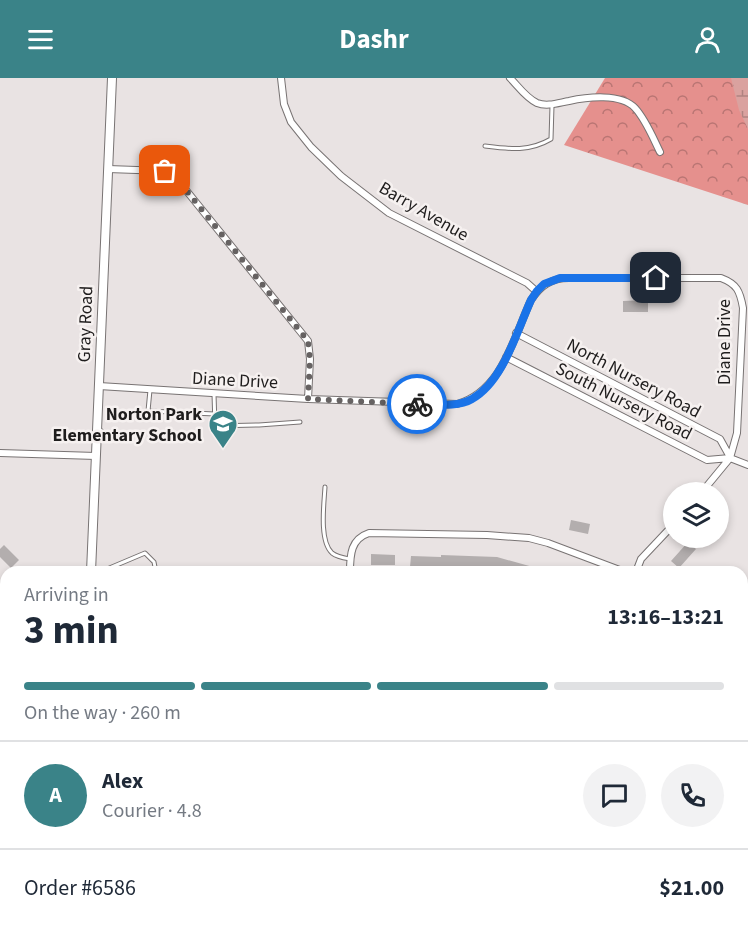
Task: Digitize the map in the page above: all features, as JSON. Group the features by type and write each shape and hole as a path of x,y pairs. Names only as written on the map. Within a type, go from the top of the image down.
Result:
{"street":[{"name":"Gray Road","path":"91,566 96,456 101,431 99,386 112,78"},
{"name":"Barry Avenue","path":"281,78 284,104 291,122 311,147 341,176 389,213 527,283 537,291"},
{"path":"510,78 537,103 552,104 596,99 613,99 628,103 639,114 660,152"},
{"path":"108,169 172,173 308,341 310,359 308,399"},
{"name":"Diane Drive","path":"99,386 308,399 457,404 471,400 486,389 497,374 537,291 544,284 560,278 721,278 736,286 740,291 743,308 737,433 730,458"},
{"name":"North Nursery Road","path":"516,333 720,439 730,458"},
{"name":"South Nursery Road","path":"506,357 707,460 730,458"},
{"path":"0,453 96,456"},
{"path":"710,482 730,458 748,465"},
{"path":"350,566 352,549 357,538 369,533 520,537 548,543 610,566"},
{"path":"638,566 641,559 663,536"}],"lane":[{"path":"485,146 518,150 533,148 551,140 552,104"},
{"path":"150,390 148,411 215,414"},
{"path":"214,394 215,426 300,422"},
{"path":"325,487 326,543 334,554 350,560"},
{"path":"114,566 145,553 155,566"}],"green space":[{"path":"605,78 748,78 748,205 564,145"},
{"path":"731,78 748,78 748,129 739,110"}],"building":[{"path":"648,300 648,312 623,312 623,301"},
{"path":"571,520 590,524 588,534 569,530"},
{"path":"4,545 19,560 13,566 9,566 0,557 0,549"},
{"path":"683,548 696,549 681,566 677,566 671,561"},
{"path":"371,554 395,555 395,565 371,565"},
{"path":"441,555 497,557 529,566 410,566 411,556 441,557"}],"way so far":[{"path":"165,171 172,173 308,341 310,349 308,399 417,404"}],"place":[{"name":"Norton Park Elementary School","path":"223,450"}],"route":[{"path":"417,404 457,404 471,400 486,389 506,357 531,300 544,284 560,278 656,278"}]}
